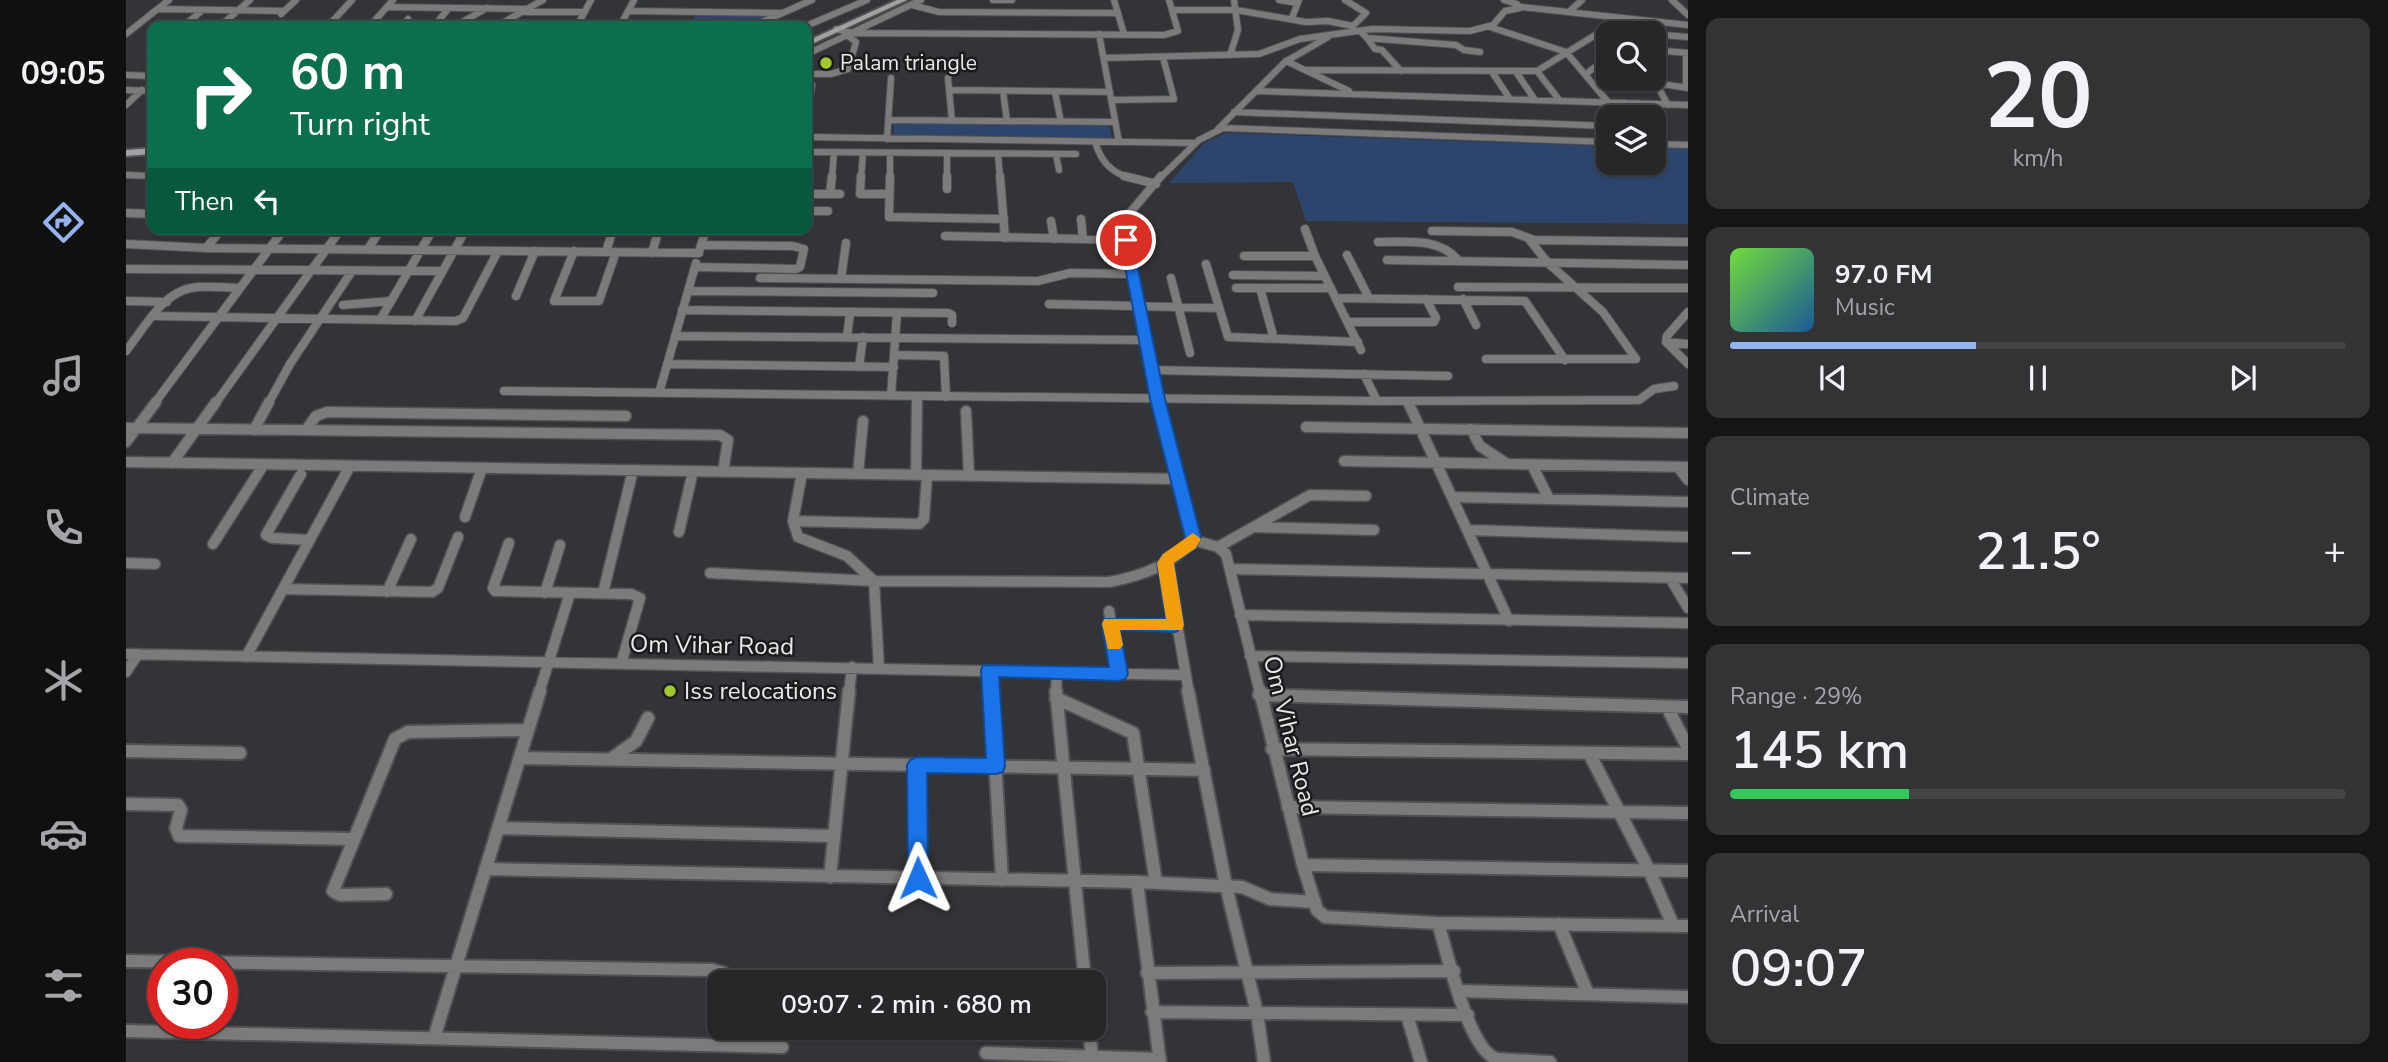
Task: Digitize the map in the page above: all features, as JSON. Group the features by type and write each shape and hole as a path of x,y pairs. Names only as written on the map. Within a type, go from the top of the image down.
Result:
{"main road":[{"path":"812,36 891,0"},
{"path":"812,41 903,0"},
{"path":"126,155 147,154"}],"street":[{"path":"126,34 169,0"},
{"path":"226,21 250,0"},
{"path":"273,21 296,0"},
{"path":"333,21 352,0"},
{"path":"375,21 393,0"},
{"path":"506,21 543,0"},
{"path":"580,21 591,0"},
{"path":"623,21 634,0"},
{"path":"765,21 812,0"},
{"path":"812,23 867,0"},
{"path":"812,52 921,0"},
{"path":"993,0 1012,0"},
{"path":"1035,0 1036,12"},
{"path":"1088,0 1092,13"},
{"path":"1114,0 1124,34"},
{"path":"836,29 849,34 1177,33 1179,27 1169,0"},
{"path":"1230,55 1238,32 1234,0"},
{"path":"1279,0 1298,1 1293,18"},
{"path":"1345,0 1366,13 1356,30"},
{"path":"1504,0 1521,7"},
{"path":"1544,0 1563,10"},
{"path":"1571,10 1582,0"},
{"path":"1672,0 1688,15"},
{"path":"912,5 934,11 955,12 1118,13"},
{"path":"387,7 584,12"},
{"path":"1490,27 1505,11 1521,7 1571,10 1688,25"},
{"path":"437,21 449,8"},
{"path":"463,21 488,8"},
{"path":"158,9 284,11"},
{"path":"189,21 202,10"},
{"path":"1173,10 1236,10 1306,22 1328,21 1356,30 1367,38 1375,49 1382,50 1401,71"},
{"path":"628,11 783,13"},
{"path":"955,12 957,20"},
{"path":"863,18 918,33"},
{"path":"1618,21 1623,18"},
{"path":"1666,26 1670,23"},
{"path":"1104,58 1264,53 1287,42 1329,37 1356,30 1462,32 1490,27 1566,52 1608,102"},
{"path":"812,74 831,74 848,69 856,42 849,34"},
{"path":"1099,34 1119,142"},
{"path":"1308,70 1537,71 1596,35"},
{"path":"1666,35 1688,37"},
{"path":"709,573 874,580 1110,582 1125,580 1166,561 1191,545 1193,540 1157,399 1124,218 1194,143 1218,129 1286,61 1329,37"},
{"path":"1367,38 1456,46 1480,52"},
{"path":"1666,51 1687,53 1687,88 1666,85"},
{"path":"1111,100 1174,99 1163,57"},
{"path":"1286,61 1353,94"},
{"path":"1586,74 1596,66"},
{"path":"1537,71 1560,101"},
{"path":"1492,72 1510,99"},
{"path":"1516,72 1535,100"},
{"path":"126,75 147,76"},
{"path":"887,139 891,78"},
{"path":"948,78 952,121"},
{"path":"126,90 147,90"},
{"path":"127,104 142,90"},
{"path":"950,90 1110,92"},
{"path":"1003,91 1007,121"},
{"path":"1257,91 1668,104 1687,107"},
{"path":"1661,91 1668,104"},
{"path":"1055,92 1061,122"},
{"path":"1234,113 1596,126"},
{"path":"888,120 1115,122"},
{"path":"1218,129 1596,142"},
{"path":"812,137 1194,143"},
{"path":"1095,142 1108,169 1156,184"},
{"path":"1666,143 1688,145"},
{"path":"812,152 1076,154"},
{"path":"830,194 834,152"},
{"path":"863,153 860,194 888,194"},
{"path":"890,153 887,214 893,218 1004,219"},
{"path":"947,154 947,189"},
{"path":"998,155 1005,238"},
{"path":"1056,155 1059,170"},
{"path":"126,175 147,176"},
{"path":"812,194 840,194"},
{"path":"812,211 828,211"},
{"path":"126,213 147,214"},
{"path":"1080,219 1083,239"},
{"path":"1051,221 1054,239"},
{"path":"1206,264 1227,337 1359,346 1324,276 1305,229"},
{"path":"1432,231 1512,232 1528,238 1688,242"},
{"path":"206,247 217,235"},
{"path":"126,442 131,428 221,316 279,235"},
{"path":"172,463 337,235"},
{"path":"368,249 377,235"},
{"path":"380,320 430,235"},
{"path":"415,321 463,235"},
{"path":"606,252 611,235"},
{"path":"652,253 657,235"},
{"path":"659,393 704,235"},
{"path":"945,236 1126,240"},
{"path":"1486,359 1636,359 1603,312 1548,262 1528,238"},
{"path":"1378,242 1436,245 1452,251 1459,261"},
{"path":"841,279 846,243"},
{"path":"126,244 652,253 800,246 804,249 800,267 796,269 695,267"},
{"path":"155,316 415,321 461,319 498,251"},
{"path":"516,296 536,251"},
{"path":"573,251 554,301 599,301 616,252"},
{"path":"1347,255 1369,298"},
{"path":"1244,256 1315,256"},
{"path":"1387,260 1688,265"},
{"path":"126,269 442,271"},
{"path":"254,430 290,364 352,271"},
{"path":"760,278 1038,281 1070,273 1133,275"},
{"path":"1233,275 1324,276"},
{"path":"1171,278 1190,353"},
{"path":"1458,287 1688,288"},
{"path":"126,351 130,341 176,293 188,288 240,288"},
{"path":"1236,288 1331,288"},
{"path":"1260,288 1274,340"},
{"path":"688,291 933,293"},
{"path":"1336,298 1528,302 1566,360"},
{"path":"1348,322 1434,322 1436,318 1426,299"},
{"path":"1463,299 1476,325"},
{"path":"126,301 167,302"},
{"path":"343,305 391,302"},
{"path":"1049,304 1218,308"},
{"path":"682,310 949,313 952,323"},
{"path":"1666,342 1667,336 1688,312"},
{"path":"847,337 850,313"},
{"path":"891,396 897,313"},
{"path":"675,336 1146,340"},
{"path":"859,367 863,338"},
{"path":"1666,342 1688,344"},
{"path":"1666,342 1688,364"},
{"path":"895,355 944,356 946,397"},
{"path":"667,364 894,367"},
{"path":"1152,370 1448,376"},
{"path":"1364,374 1377,401"},
{"path":"504,391 1408,401 1639,400 1654,389 1674,386"},
{"path":"916,396 916,475"},
{"path":"1408,401 1509,621"},
{"path":"966,411 969,476"},
{"path":"306,430 316,416 327,412 626,416"},
{"path":"591,434 596,415"},
{"path":"858,474 863,421"},
{"path":"1306,427 1688,433"},
{"path":"131,428 724,436 728,440 723,472"},
{"path":"1471,429 1480,446 1507,464"},
{"path":"1344,461 1683,467 1688,480"},
{"path":"126,462 1177,479"},
{"path":"213,544 264,464"},
{"path":"1532,465 1549,499"},
{"path":"246,657 350,466"},
{"path":"465,517 482,468"},
{"path":"603,593 633,470"},
{"path":"679,532 693,471"},
{"path":"802,473 793,521 798,537 847,556 874,580 879,668"},
{"path":"301,474 266,535 272,538 310,540"},
{"path":"793,521 919,524 924,519 928,475"},
{"path":"1193,540 1218,547 1310,495 1366,496"},
{"path":"1452,496 1688,502"},
{"path":"1254,527 1374,530"},
{"path":"1467,530 1688,537"},
{"path":"283,589 387,592 435,590 458,537"},
{"path":"387,592 411,539"},
{"path":"509,543 493,588 495,591 631,594 640,598 621,664"},
{"path":"545,593 560,545"},
{"name":"Om Vihar Road","path":"1218,547 1226,554 1272,749 1317,910 1325,917 1438,922"},
{"path":"1166,561 1203,770 1226,886 1258,1013 1264,1062"},
{"path":"126,564 155,564"},
{"path":"1230,569 1688,578"},
{"path":"1670,578 1688,608"},
{"path":"434,1038 570,593"},
{"path":"1109,611 1119,674"},
{"path":"1240,615 1688,624"},
{"path":"1110,624 1176,625"},
{"path":"126,672 132,654"},
{"name":"Om Vihar Road","path":"132,654 1185,675"},
{"path":"1250,656 1688,663"},
{"path":"830,877 852,667"},
{"path":"990,670 1002,880"},
{"path":"1057,672 1056,698 1084,970"},
{"path":"1259,695 1688,707"},
{"path":"1056,698 1133,733 1156,883"},
{"path":"1667,707 1688,748"},
{"path":"611,760 636,741 648,718"},
{"path":"386,894 340,895 333,891 395,739 408,732 528,730"},
{"path":"1272,749 1688,754"},
{"path":"126,751 240,753"},
{"path":"1589,753 1649,870 1672,925"},
{"path":"520,758 1203,770"},
{"path":"917,765 918,878"},
{"path":"126,804 178,805 181,810 176,828 179,836 354,839"},
{"path":"1288,807 1688,813"},
{"path":"498,828 835,836"},
{"path":"1303,865 1688,872"},
{"path":"485,869 1137,882 1249,888 1279,901 1315,902"},
{"path":"986,1053 1159,1060 1137,882"},
{"path":"1550,1062 1500,1059 1491,1056 1482,1047 1468,1016 1438,922 1688,926"},
{"path":"1559,924 1588,994"},
{"path":"126,961 712,970"},
{"path":"1147,972 1454,971"},
{"path":"1460,991 1688,997"},
{"path":"1152,1012 1468,1016"},
{"path":"1408,1015 1421,1062"},
{"path":"126,1031 782,1047"},
{"path":"718,1040 718,1045"},
{"path":"1090,1040 1092,1057"}],"shaded area":[{"path":"696,14 770,15 755,21 692,21"},
{"path":"894,122 1109,124 1112,139 893,137"},
{"path":"1226,133 1596,146 1596,175 1666,175 1666,148 1688,149 1688,224 1306,221 1293,182 1169,183 1204,143"}],"slow traffic":[{"path":"1114,645 1110,624 1176,625 1166,563 1168,558 1191,545 1193,539"}],"place":[{"name":"Palam triangle","path":"826,63"},
{"name":"Iss relocations","path":"670,691"}],"route":[{"path":"918,878 917,765 996,766 990,670 1119,674 1110,624 1176,625 1166,563 1168,558 1191,545 1193,537 1157,399 1126,240"}]}
